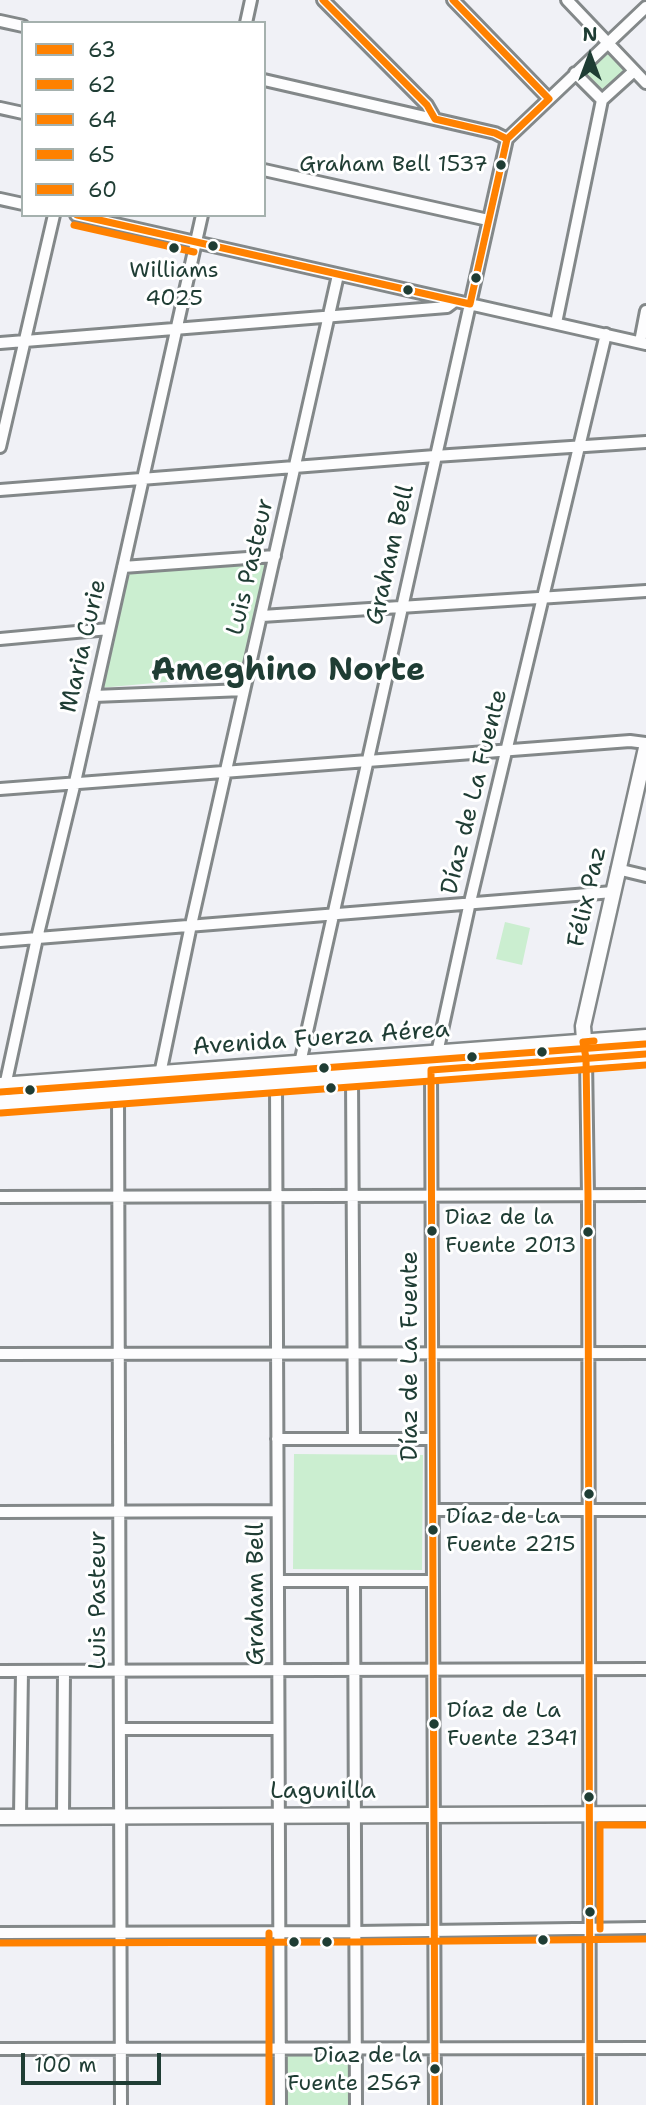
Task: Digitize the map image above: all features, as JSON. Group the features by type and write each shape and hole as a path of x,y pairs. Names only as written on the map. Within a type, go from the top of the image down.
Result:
{"main road":[{"name":"Félix Paz","path":"584,1050 583,1026 645,750"},
{"name":"Avenida Fuerza Aérea","path":"0,1103 430,1070 584,1050 646,1038"},
{"name":"Avenida Fuerza Aérea","path":"3,1086 437,1053 584,1050 646,1054"},
{"name":"Lagunilla","path":"0,1816 646,1814"}],"street":[{"path":"246,21 251,0"},
{"path":"323,0 427,105 435,118"},
{"path":"453,0 549,99"},
{"path":"567,0 646,83"},
{"path":"266,80 435,118 495,133 507,139 646,7"},
{"path":"0,21 21,26"},
{"path":"556,323 603,100 634,71"},
{"path":"575,73 603,100"},
{"path":"0,108 21,113"},
{"name":"Graham Bell","path":"300,1063 507,139"},
{"path":"266,170 488,220"},
{"path":"0,199 21,204"},
{"path":"0,447 54,217"},
{"path":"85,217 643,343 646,311"},
{"name":"Maria Curie","path":"3,1086 75,782 202,217"},
{"name":"Luis Pasteur","path":"160,1074 191,925 338,275"},
{"path":"0,344 447,307 456,301"},
{"name":"Díaz de La Fuente","path":"435,2105 430,1070 437,1053 470,902 606,334"},
{"path":"0,490 646,442"},
{"path":"123,567 275,556"},
{"path":"262,616 646,591"},
{"path":"0,639 109,629"},
{"path":"94,696 244,690"},
{"path":"0,789 630,741 645,750"},
{"path":"617,870 646,876"},
{"path":"0,941 612,892"},
{"path":"584,1050 589,1353 590,2105"},
{"path":"352,1076 354,1439"},
{"name":"Graham Bell","path":"276,1082 280,2105"},
{"name":"Luis Pasteur","path":"118,1094 121,2105"},
{"path":"0,1196 646,1195"},
{"path":"0,1354 646,1353"},
{"path":"277,1439 432,1439"},
{"path":"433,1510 646,1510"},
{"path":"0,1512 278,1511"},
{"path":"278,1581 432,1581"},
{"path":"354,1581 356,2105"},
{"path":"0,1671 646,1669"},
{"path":"20,1816 22,1671"},
{"path":"63,1816 64,1671"},
{"path":"120,1730 278,1730"},
{"path":"0,1933 279,1933 646,1928"},
{"path":"0,2049 646,2048"}],"green space":[{"path":"608,49 629,71 604,95 583,73"},
{"path":"267,562 240,675 100,688 130,570"},
{"path":"505,922 530,928 522,965 496,959"},
{"path":"294,1454 423,1455 422,1570 293,1569"},
{"path":"280,2049 356,2049 356,2105 280,2105"}],"transit line":[{"name":"62","path":"323,0 427,105 435,119 495,133 507,139"},
{"name":"62","path":"453,0 549,99 507,139 470,304"},
{"name":"62","path":"86,217 470,304"},
{"path":"74,225 194,252"},
{"name":"63","path":"590,2105 588,1195 586,1058 583,1042 594,1041"},
{"name":"60","path":"0,1092 645,1044"},
{"name":"63","path":"435,2105 431,1070 646,1054"},
{"name":"65","path":"1,1113 646,1065"},
{"name":"64","path":"600,1929 600,1825 646,1825"},
{"name":"64","path":"269,1933 269,2105"},
{"name":"64","path":"0,1943 646,1939"}],"place":[{"name":"Graham Bell 1537","path":"501,165"},
{"name":"Williams 4025","path":"174,248"},
{"name":"Diaz de la Fuente 2013","path":"432,1231"},
{"name":"Díaz de La Fuente 2215","path":"433,1530"},
{"name":"Díaz de La Fuente 2341","path":"434,1724"},
{"name":"Diaz de la Fuente 2567","path":"435,2069"}],"district":[{"name":"Ameghino Norte","path":"288,672"}]}
